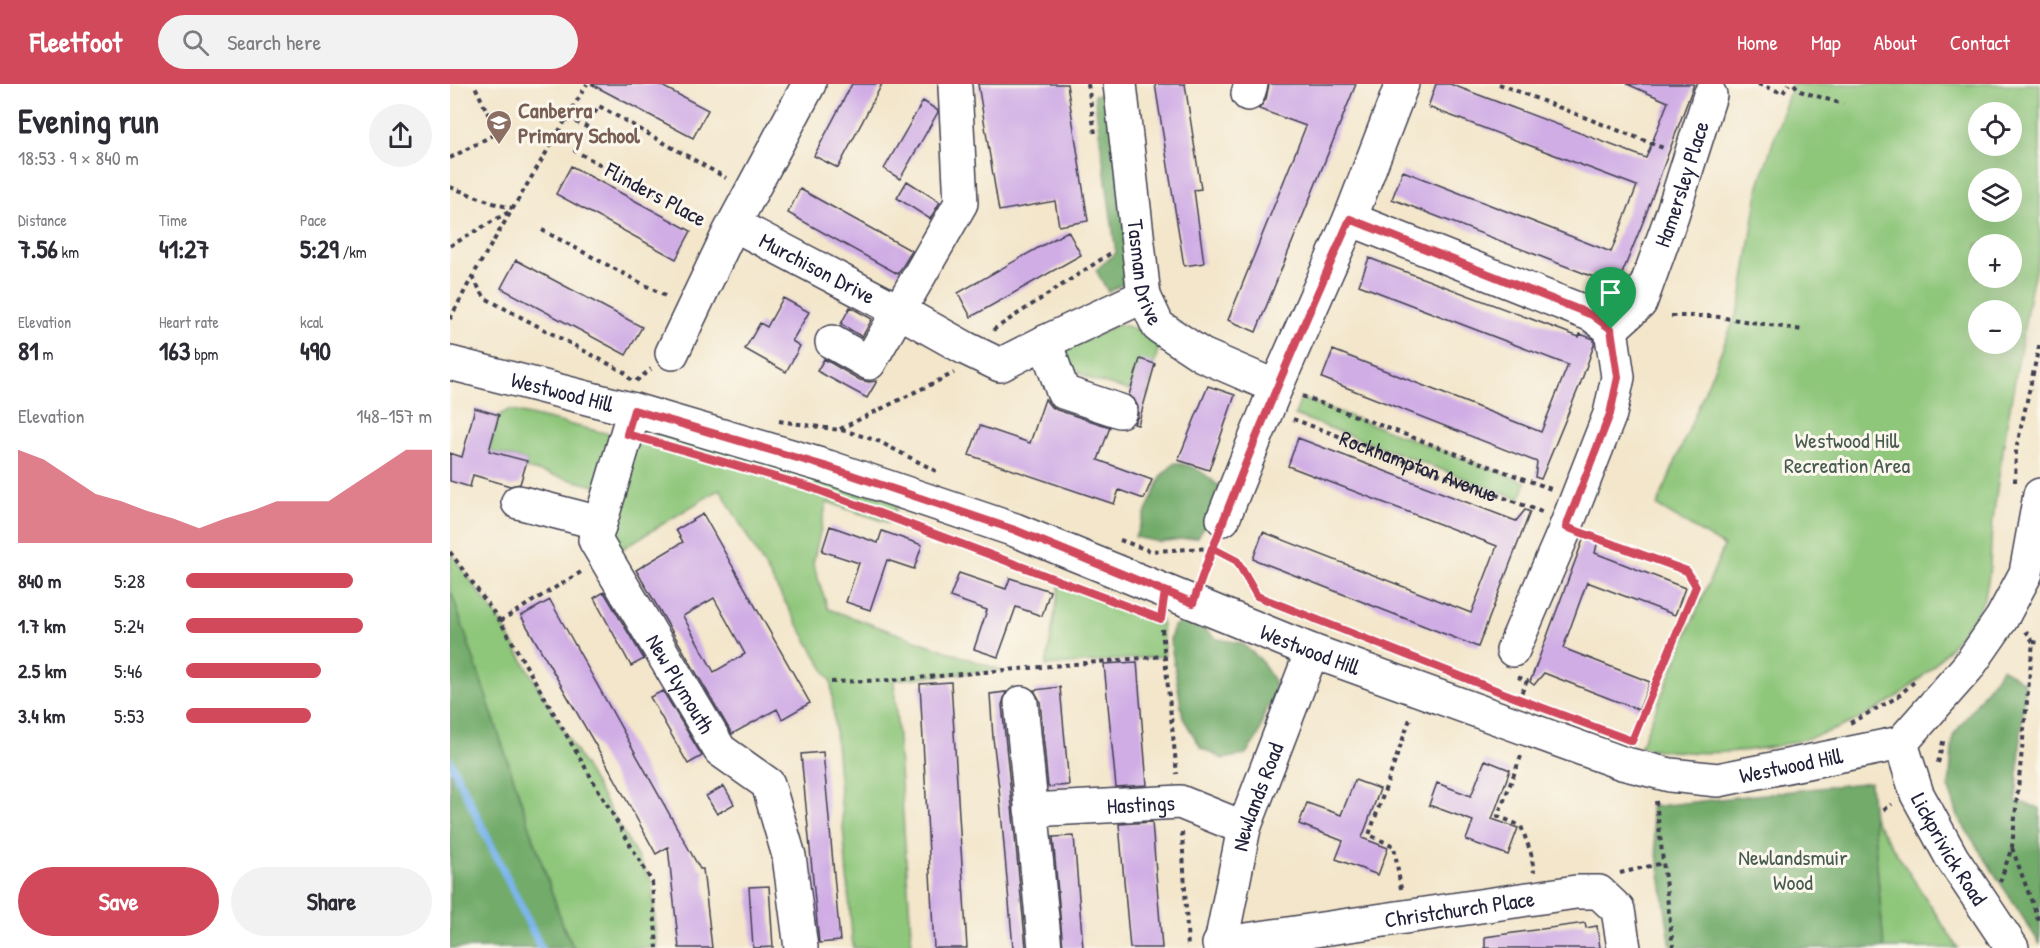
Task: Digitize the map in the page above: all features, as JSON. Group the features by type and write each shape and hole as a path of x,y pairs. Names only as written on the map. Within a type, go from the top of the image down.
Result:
{"street":[{"name":"Flinders Place","path":"672,353 732,229 809,84"},
{"name":"Tasman Drive","path":"1120,84 1144,296 1158,326 1272,398"},
{"path":"1217,533 1272,398 1350,219 1402,84"},
{"name":"Murchison Drive","path":"832,342 870,363 961,203 955,87"},
{"name":"Hamersley Place","path":"1611,329 1640,303 1672,215 1710,95"},
{"path":"1350,219 1592,315 1611,329 1618,377 1610,414 1513,650"},
{"name":"Murchison Drive","path":"732,229 899,311 1000,365 1144,296"},
{"path":"1045,342 1063,392 1120,411"},
{"name":"Westwood Hill","path":"450,363 638,393 828,467 1015,530 1312,651 1622,763 1670,775 1718,780 1901,743"},
{"name":"New Plymouth","path":"638,393 595,540 720,750 768,784 789,856 801,948"},
{"path":"1901,743 1968,667 2002,618 2026,573 2027,493"},
{"path":"518,502 600,523"},
{"name":"Newlands Road","path":"1209,947 1244,828 1312,651"},
{"path":"1022,704 1045,948"},
{"name":"Lickprivick Road","path":"1901,743 1917,794 1952,858 2012,948"},
{"name":"Hastings","path":"1031,810 1180,802 1244,828"},
{"name":"Christchurch Place","path":"1209,947 1576,892 1599,892"},
{"path":"1599,892 1618,910 1624,948"}],"path":[{"path":"450,158 497,133 474,84"},
{"path":"450,319 472,277 587,84"},
{"path":"1088,84 1095,136"},
{"path":"1499,84 1690,158"},
{"path":"1758,84 1783,93 1788,84"},
{"path":"1794,84 1800,90 1843,104"},
{"name":"Flinders Place","path":"732,229 575,151 586,126 599,106 751,192"},
{"path":"567,119 586,126"},
{"path":"450,187 499,206 514,208"},
{"path":"450,246 514,208"},
{"path":"542,230 677,303"},
{"path":"839,429 975,353 1111,253 1109,241"},
{"path":"472,277 485,298 624,372 638,393"},
{"path":"1671,316 1712,316 1802,330"},
{"path":"2027,493 2016,450 2040,342"},
{"name":"Rockhampton Avenue","path":"1272,398 1570,516"},
{"name":"Rockhampton Avenue","path":"1272,398 1570,516"},
{"path":"770,420 839,429 878,441 912,457 940,474"},
{"path":"1570,516 1687,571 1696,586 1632,741"},
{"path":"1209,947 1180,802 1161,619 1179,597 1217,533"},
{"path":"1119,540 1151,550 1217,533"},
{"path":"1217,533 1237,561 1257,596 1268,600"},
{"path":"963,545 1062,582"},
{"path":"450,552 500,621 652,882 657,948"},
{"path":"500,621 605,557"},
{"path":"1278,604 1342,629"},
{"path":"1989,914 2012,847 2033,642 2022,625"},
{"path":"2033,642 2040,643"},
{"path":"831,682 894,680 1165,656"},
{"path":"1844,725 1896,698 1920,677"},
{"path":"1511,696 1529,703"},
{"path":"1405,917 1394,846 1369,836 1411,716"},
{"path":"1521,756 1498,816 1521,826 1531,853 1537,898"},
{"path":"1656,801 1674,948"},
{"path":"2012,847 2040,924"},
{"path":"1599,892 1606,876 1663,862"}],"green space":[{"name":"Westwood Hill Recreation Area","path":"1792,84 2040,84 2040,251 2022,340 2022,300 1968,300 1968,354 2020,354 2001,462 1987,585 1976,614 1928,671 1894,699 1856,720 1815,736 1772,747 1727,752 1683,752 1640,747 1724,546 1657,506 1740,306 1759,185"},
{"path":"1112,92 1129,272 1123,284 1108,292 1096,270 1116,253 1094,95"},
{"path":"1118,324 1139,330 1159,345 1147,395 1092,380 1072,368 1066,350"},
{"path":"1301,398 1526,482 1520,499 1295,415"},
{"path":"509,410 618,436 603,488 525,468 527,461 489,451 499,415"},
{"path":"653,434 756,456 899,503 889,523 827,502 813,563 828,609 1000,670 894,680 912,948 853,948 831,682 720,489 612,555 606,536 636,440"},
{"path":"1175,463 1200,471 1220,487 1208,522 1198,537 1159,542 1135,537 1162,475"},
{"path":"450,552 500,621 652,882 657,948 574,948 563,926 450,594"},
{"path":"1060,582 1161,619 1165,656 1046,666"},
{"path":"450,594 452,594 563,926 574,948 450,948"},
{"path":"1182,622 1197,624 1217,639 1241,643 1260,659 1274,681 1277,698 1267,708 1258,736 1245,755 1223,759 1201,748 1183,718 1170,639 1174,626"},
{"path":"2002,668 2025,683 2016,801 2040,808 2040,944 1959,819 1949,789 1953,736"},
{"name":"Newlandsmuir Wood","path":"1870,782 1884,948 1671,948 1650,807"},
{"path":"1873,817 1958,948 1884,948"}],"building":[{"path":"591,84 658,84 708,110 693,138"},
{"path":"852,84 882,84 838,168 814,156"},
{"path":"978,84 1067,84 1088,221 1059,226 1055,201 999,211"},
{"path":"1155,84 1185,84 1201,189 1194,190 1204,263 1184,266"},
{"path":"1269,84 1356,84 1256,332 1228,320 1306,126 1259,109 1266,99"},
{"path":"1436,84 1450,84 1646,158 1668,102 1627,84 1694,84 1611,301 1600,297 1604,281 1392,199 1403,171 1611,252 1637,186 1428,107"},
{"path":"923,101 938,112 900,179 884,169"},
{"path":"571,166 691,231 676,259 556,194"},
{"path":"907,181 940,202 930,219 897,198"},
{"path":"800,189 912,251 898,274 788,213"},
{"path":"1068,231 1081,255 971,317 958,293"},
{"path":"1369,258 1579,337 1580,334 1594,339 1581,382 1541,479 1535,477 1537,462 1322,378 1333,350 1541,432 1568,365 1359,285"},
{"path":"516,260 642,327 626,355 501,288"},
{"path":"783,298 809,312 792,341 800,346 786,372 745,349 760,323 767,327"},
{"path":"850,307 872,319 862,337 841,324"},
{"path":"824,359 860,380 877,381 867,398 817,371"},
{"path":"1140,359 1155,364 1138,425 1134,424 1138,416 1138,407 1129,395"},
{"path":"1208,386 1235,395 1209,470 1178,460"},
{"path":"1045,399 1057,410 1110,427 1098,460 1152,480 1144,499 1119,490 1114,504 969,455 980,426 1030,443"},
{"path":"475,408 499,415 489,451 527,461 520,484 510,486 473,475 470,487 450,481 450,453 462,457"},
{"path":"1298,438 1516,521 1525,510 1530,512 1478,647 1253,559 1263,532 1471,613 1497,546 1288,466"},
{"path":"703,514 810,703 782,719 777,709 732,734 636,570 683,542 676,530","holes":["714,598 745,654 714,672 683,616"]},
{"path":"830,526 878,543 882,531 922,545 914,569 887,560 870,610 846,602 859,563 822,551"},
{"path":"1586,532 1599,536 1595,553 1685,588 1675,615 1587,582 1563,648 1650,682 1639,710 1544,673 1534,685 1530,682"},
{"path":"959,573 1006,589 1010,578 1050,591 1042,616 1016,607 998,657 974,649 987,610 950,597"},
{"path":"604,592 644,659 631,666 594,598"},
{"path":"550,600 700,869 703,869 712,948 679,948 668,847 656,854 521,616"},
{"path":"1137,662 1147,785 1116,787 1104,664"},
{"path":"951,682 967,948 934,948 920,684"},
{"path":"1060,687 1069,785 1048,787 1040,701 1034,690"},
{"path":"663,691 702,756 688,764 650,697"},
{"path":"1006,692 1002,705 1026,948 1013,948 993,738 990,694"},
{"path":"823,752 840,941 819,943 801,754"},
{"path":"1485,760 1510,770 1492,819 1518,828 1508,855 1466,840 1473,821 1429,805 1437,783 1471,796"},
{"path":"1355,780 1380,789 1362,838 1388,848 1378,875 1336,859 1343,841 1299,824 1307,803 1341,815"},
{"path":"724,786 734,804 717,814 706,796"},
{"path":"1152,822 1162,948 1130,948 1119,824"},
{"path":"1074,836 1083,948 1063,948 1053,837"},
{"path":"769,886 773,947 753,948 749,887"},
{"path":"1585,923 1586,928 1597,926 1600,948 1485,948 1485,937"}],"waterway":[{"path":"450,761 541,948"}],"place":[{"name":"Canberra Primary School","path":"499,146"}],"route":[{"path":"1611,329 1592,315 1350,219 1276,387 1223,519 1212,548 1193,603 1165,591 1161,619 810,487 627,434 634,410 828,467 1015,530 1193,603 1212,548 1237,561 1257,596 1632,741 1696,586 1687,571 1566,527 1610,414 1618,377 1611,329"}]}
